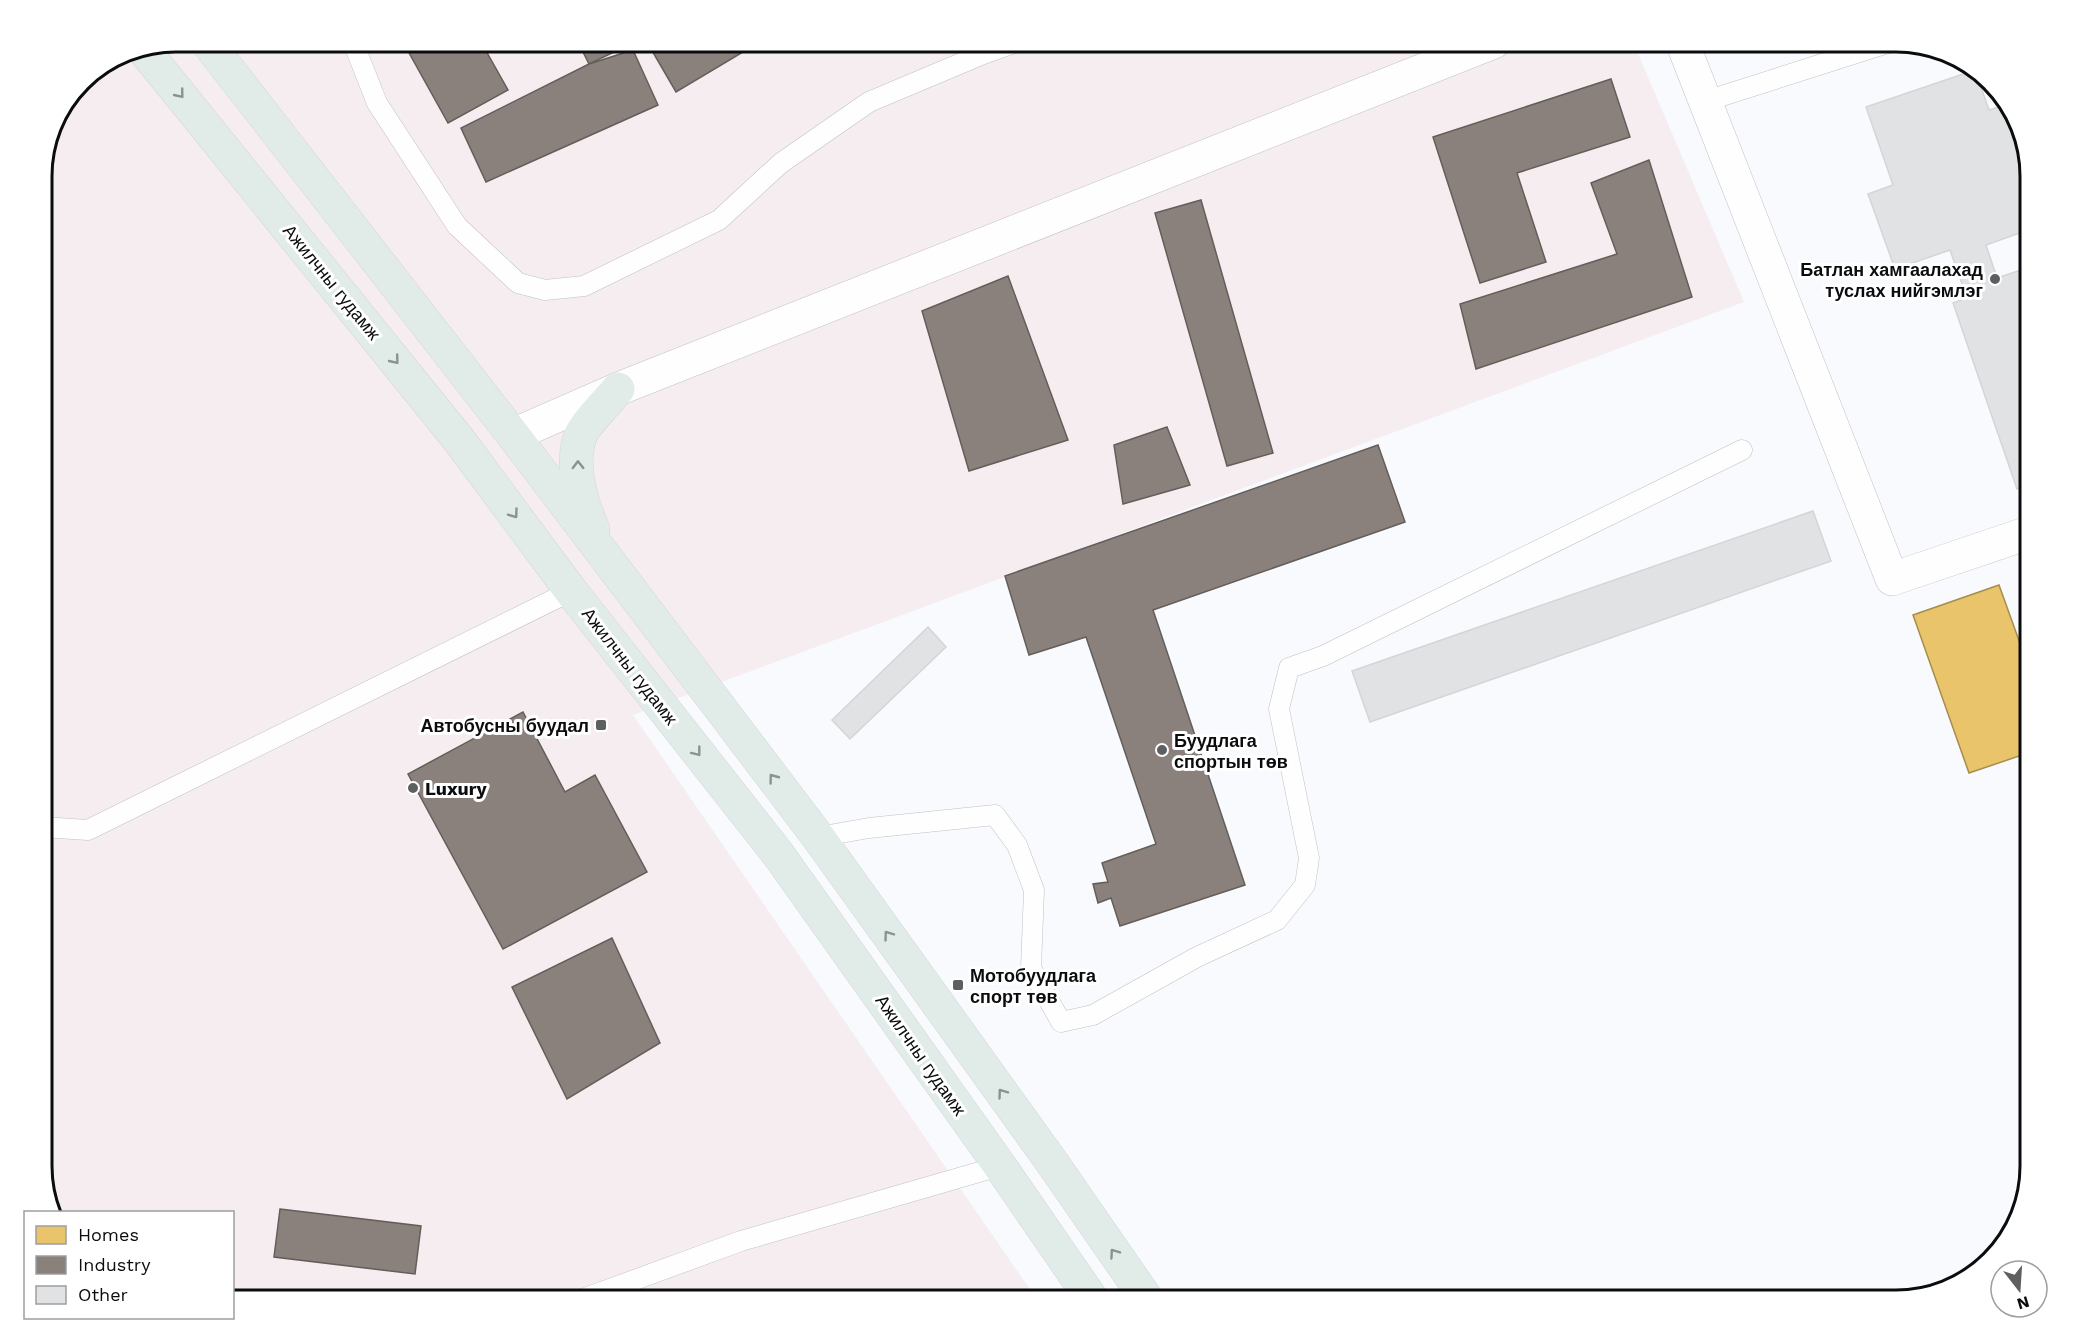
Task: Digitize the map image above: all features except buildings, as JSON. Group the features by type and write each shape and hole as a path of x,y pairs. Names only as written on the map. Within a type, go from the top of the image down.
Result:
{"main road":[{"path":"216,53 513,435 818,837 1051,1161 1140,1290"},
{"name":"Ажилчны гудамж","path":"149,56 459,440 571,591 778,854 1085,1290"},
{"path":"607,560 582,504 576,466 580,435 618,389"}],"street":[{"path":"513,435 618,389 1468,52"},
{"path":"1687,52 1892,579 2020,536"}],"lane":[{"path":"1706,101 1860,52"},
{"path":"357,53 377,103 457,226 518,284 545,290 584,285 719,220 782,163 868,102 987,53"},
{"path":"818,837 869,828 995,815 1017,845 1034,890 1031,968 1061,1022 1094,1015 1197,957 1277,920 1305,885 1309,858 1279,710 1289,668 1323,656 1742,450"},
{"path":"53,828 88,830 571,591"},
{"path":"607,1290 741,1241 1000,1166"}],"shaded area":[{"path":"1637,52 1744,302 633,715 1030,1290 234,1290 234,1211 61,1211 53,1175 53,168 57,144 69,114 83,95 101,78 129,62 168,53"}],"place":[{"name":"Батлан хамгаалахад туслах нийгэмлэг","path":"1995,279"},
{"name":"Автобусны буудал","path":"601,725"},
{"name":"Буудлага спортын төв","path":"1162,750"},
{"name":"Luxury","path":"413,788"},
{"name":"Мотобуудлага спорт төв","path":"958,985"}]}
